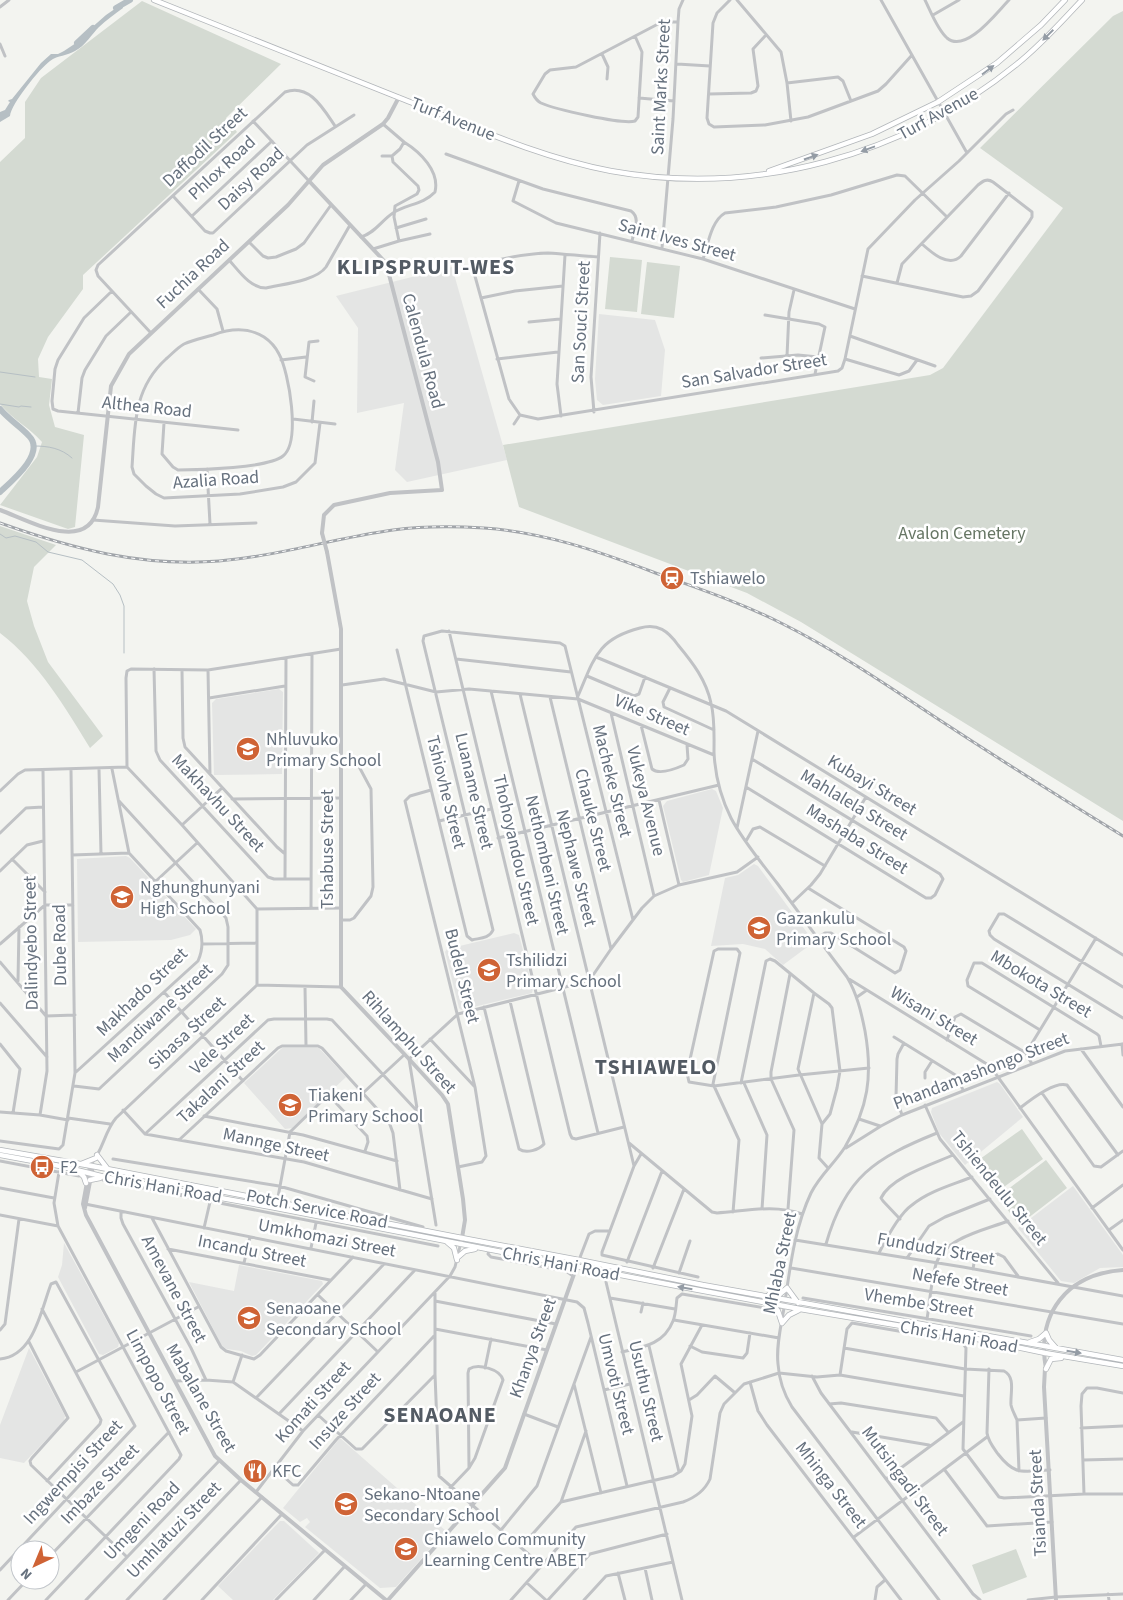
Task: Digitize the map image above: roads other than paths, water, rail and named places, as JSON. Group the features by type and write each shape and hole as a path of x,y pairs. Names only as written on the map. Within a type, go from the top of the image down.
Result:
{"main road":[{"name":"Turf Avenue","path":"154,0 556,158 613,171 669,177 708,178 792,170 854,154 895,138 945,114 1016,65 1082,0"},
{"name":"Turf Avenue","path":"765,173 880,130 938,102 984,73 1042,24 1065,0"},
{"name":"Chris Hani Road","path":"0,1150 80,1164 94,1161 108,1169 461,1241 579,1260 798,1303 1123,1360"},
{"name":"Chris Hani Road","path":"0,1155 109,1178 446,1241 461,1241 486,1249 772,1307 784,1306 1123,1366"},
{"path":"80,1164 94,1161 108,1169"},
{"path":"68,1168 83,1175 88,1182 97,1177 109,1178"},
{"path":"446,1241 454,1248 457,1258 468,1249 486,1249"},
{"path":"753,1294 775,1296 787,1288 798,1303"},
{"path":"772,1307 778,1311 782,1322 791,1313 800,1309"},
{"path":"1021,1342 1037,1341 1046,1333 1057,1349"},
{"path":"1046,1368 1051,1360 1070,1358"}],"street":[{"path":"0,6 9,0"},
{"name":"Saint Marks Street","path":"662,248 669,177 679,9 683,0"},
{"path":"730,0 717,13 714,20 707,118 709,124 714,127 753,126 791,121 815,115 873,93 881,88 912,55"},
{"path":"737,0 781,52 787,82 791,121"},
{"path":"880,0 967,153"},
{"path":"925,0 945,36 956,42 964,41 980,30 1009,0"},
{"path":"933,15 959,0"},
{"path":"635,36 642,52 638,117 635,121 629,123 547,105 535,98 533,92 549,71 576,67 635,36 662,23 678,22"},
{"path":"709,94 751,93 756,91 758,86 753,49 766,35"},
{"path":"0,44 5,56"},
{"path":"602,54 608,67 607,79"},
{"path":"677,64 710,66"},
{"path":"787,82 838,77 843,81 851,101"},
{"name":"Daffodil Street","path":"112,291 98,276 96,268 284,93 294,90 314,97 335,126"},
{"name":"Fuchia Road","path":"93,520 98,507 110,390 114,378 129,354 288,205 326,163 383,124 399,97"},
{"path":"639,98 674,101"},
{"name":"San Salvador Street","path":"520,415 538,420 839,370 842,368 845,359 866,256 870,247 923,193 1006,114 1013,110"},
{"name":"Daisy Road","path":"173,196 207,232 213,233 307,145 354,115"},
{"name":"Calendula Road","path":"253,121 384,261 388,270 438,462 442,490"},
{"path":"361,236 369,235 394,212 427,199 436,192 435,180 428,162 383,124"},
{"name":"Phlox Road","path":"192,216 272,141"},
{"path":"382,156 392,156 400,149 404,142"},
{"path":"446,154 547,190 631,211 635,214 637,220 632,241"},
{"path":"392,156 392,162 418,186 420,192 397,204 394,212 400,241"},
{"path":"703,259 718,219 728,212 776,207 831,196 897,175 905,176 947,217"},
{"path":"862,276 963,297 971,296 978,291 1030,220 1032,214 1029,208 991,180 985,180 902,264 897,283"},
{"name":"Saint Ives Street","path":"519,181 513,199 515,202 556,222 703,259 855,309"},
{"path":"922,244 937,256 950,260 959,258 1010,193"},
{"path":"249,242 263,256 268,258 296,249 304,243 331,205"},
{"path":"396,228 426,219"},
{"path":"229,260 251,283 260,288 314,276 323,271 350,225"},
{"name":"San Souci Street","path":"594,412 590,377 600,233"},
{"path":"373,249 430,234"},
{"path":"514,424 520,415 510,402 473,270 480,264 506,258 542,254 598,257"},
{"path":"561,416 556,384 565,255"},
{"path":"480,298 515,291 562,286"},
{"path":"198,289 217,309 223,331"},
{"path":"787,356 789,319 794,290"},
{"path":"112,291 150,333"},
{"name":"Althea Road","path":"112,291 84,318 58,360 52,401 53,409 238,430"},
{"path":"78,413 82,378 85,370 106,336 131,312"},
{"path":"765,315 825,326 815,374"},
{"path":"529,322 560,319"},
{"path":"136,419 141,395 154,372 161,363 185,343 223,331 237,329 263,336 275,348 282,360 293,419 290,444 285,454 276,460 249,466 178,470 163,458 164,422"},
{"path":"850,336 935,366"},
{"path":"314,381 305,378 306,356 309,342 318,341"},
{"path":"497,359 558,352"},
{"path":"761,358 804,355 818,357"},
{"path":"282,360 306,356"},
{"path":"845,359 899,375 909,371 917,360"},
{"path":"312,422 314,401"},
{"name":"Azalia Road","path":"136,419 132,467 134,474 153,492 168,498 254,493 293,484 315,462 320,423"},
{"path":"293,419 335,424"},
{"path":"207,469 210,524"},
{"name":"Tshabuse Street","path":"341,987 342,684 340,617 322,533 324,515 334,505 390,493 442,490"},
{"path":"0,510 51,529 68,533 78,532 93,520 175,526 256,523"},
{"name":"Mhlaba Street","path":"578,698 596,657 604,645 626,633 647,626 661,628 671,636 701,675 712,705 714,755 719,785 727,809 746,841 847,977 858,997 867,1041 869,1068 867,1095 860,1119 843,1150 814,1188 802,1214 795,1240 779,1338 779,1373 783,1391 792,1407 939,1600"},
{"name":"Luaname Street","path":"449,631 426,635 423,640 493,930 488,936 472,940"},
{"name":"Macheke Street","path":"449,631 560,642 566,648 605,813 633,920"},
{"name":"Thohoyandou Street","path":"449,631 571,1136 576,1139 624,1127"},
{"path":"341,649 208,670 131,669 126,672 127,767 257,909 257,985 341,987"},
{"name":"Tshiovhe Street","path":"397,650 466,934 472,940"},
{"path":"311,908 312,654"},
{"name":"Kubayi Street","path":"596,657 726,711 1123,955"},
{"path":"286,658 284,853 286,879"},
{"path":"456,659 571,672"},
{"name":"Makhavhu Street","path":"154,669 157,756 268,877 274,879 312,879"},
{"path":"182,670 183,741 187,750 284,853"},
{"path":"208,670 210,775"},
{"path":"587,676 634,696 640,691 645,677"},
{"path":"342,684 384,679 436,692"},
{"path":"209,698 285,686"},
{"path":"670,688 663,703 666,709 714,730"},
{"name":"Vike Street","path":"436,692 463,689 578,698 714,755"},
{"name":"Nethombeni Street","path":"491,691 598,1133"},
{"name":"Nephawe Street","path":"520,694 634,1166"},
{"name":"Chauke Street","path":"550,697 611,949"},
{"name":"Vukeya Avenue","path":"610,712 654,896"},
{"path":"641,725 652,769 656,772 684,765 688,760 687,745"},
{"path":"737,828 758,731"},
{"path":"341,758 352,758 356,761 371,789 372,887 371,896 354,918 341,920"},
{"name":"Mahlalela Street","path":"752,759 942,876"},
{"path":"0,791 20,772 127,767"},
{"path":"99,769 101,854"},
{"path":"72,855 129,853 112,769"},
{"name":"Dalindyebo Street","path":"40,1115 47,1071 42,770"},
{"name":"Dube Road","path":"68,1119 75,1073 71,770"},
{"path":"498,838 719,785"},
{"name":"Mashaba Street","path":"746,787 928,898 932,898 935,895 943,879 942,876"},
{"path":"182,825 222,788"},
{"name":"Budeli Street","path":"431,790 408,797 405,801 475,1087 486,1156 482,1162 458,1167"},
{"path":"792,903 808,888 825,866 866,797"},
{"path":"232,799 341,798"},
{"name":"Mandiwane Street","path":"74,1086 99,1089 226,970 228,944 226,918 119,800"},
{"path":"659,800 679,885"},
{"path":"0,833 26,808 43,807"},
{"path":"439,821 492,809"},
{"path":"122,816 130,813"},
{"path":"746,841 753,829 760,827 825,866"},
{"path":"0,871 27,845 43,841"},
{"path":"156,881 197,843"},
{"name":"Makhado Street","path":"75,1073 198,961 202,944 200,930 129,853"},
{"path":"436,1225 409,1059 458,1014 590,981 611,949 654,896 679,885 737,872 758,857"},
{"path":"12,859 45,892"},
{"path":"808,888 905,948 906,951 900,970 893,972 831,933 825,933 817,938"},
{"path":"0,944 45,905 73,905"},
{"path":"257,909 341,908"},
{"path":"1123,987 1004,914 999,914 989,931 994,939 1123,1018"},
{"path":"18,982 19,927"},
{"path":"1026,1053 1096,938"},
{"path":"202,944 257,943"},
{"path":"733,1212 739,1140 714,1086 740,953 735,948 718,949 712,953 687,1080 714,1086 869,1068"},
{"path":"762,1209 767,1135 742,1083 766,961 772,960 830,1004 832,1008 840,1070 830,1114 822,1124"},
{"path":"0,962 46,1016 75,1015"},
{"name":"Mbokota Street","path":"1040,1030 971,988 967,980 973,965 979,962 1097,1034 1100,1046"},
{"path":"788,1209 794,1130 772,1079 771,1072 790,974"},
{"name":"Wisani Street","path":"847,977 986,1063 1123,1250"},
{"name":"Sibasa Street","path":"94,1161 110,1124 257,985"},
{"path":"305,987 306,1045"},
{"name":"Rihlamphu Street","path":"341,987 442,1095 448,1104 464,1220 461,1241"},
{"path":"858,997 867,990"},
{"path":"164,992 243,1080"},
{"path":"814,993 798,1069 822,1124 819,1158 828,1168"},
{"path":"484,1007 519,1149 525,1152 539,1148 544,1144 510,1001"},
{"path":"0,1003 47,1056"},
{"path":"0,1010 4,1007"},
{"path":"947,1040 955,1017 961,1014 1026,1053 1032,1064"},
{"name":"Vele Street","path":"145,1134 268,1020 280,1018 332,1020 417,1111"},
{"path":"894,1037 957,1076 964,1090"},
{"path":"430,1039 475,1087"},
{"path":"902,1115 896,1097 896,1059 904,1043"},
{"path":"0,1044 20,1069 13,1113"},
{"path":"1122,1044 1123,1055"},
{"name":"Phandamashongo Street","path":"843,1150 902,1115 1065,1051 1122,1044"},
{"name":"Takalani Street","path":"179,1140 278,1048 282,1046 306,1045 322,1048 390,1123 400,1190"},
{"path":"1080,1048 1123,1107"},
{"path":"364,1094 404,1055"},
{"path":"925,1078 925,1072 932,1061"},
{"path":"1020,1108 1059,1084 1067,1084 1118,1155"},
{"path":"1042,1093 1094,1166 1101,1167 1123,1151"},
{"path":"276,1208 290,1132 323,1100 328,1097 335,1102 367,1136 368,1145 365,1151"},
{"name":"Tshiendeulu Street","path":"925,1105 937,1133 1058,1283"},
{"path":"123,1110 145,1134"},
{"path":"0,1112 110,1124"},
{"path":"204,1116 290,1132 397,1161"},
{"path":"0,1141 61,1148 68,1119"},
{"name":"Phandamashongo Street","path":"860,1119 881,1126"},
{"path":"826,1244 839,1209 859,1179 884,1157 909,1144 937,1133"},
{"name":"Mannge Street","path":"145,1134 304,1162 432,1199"},
{"path":"628,1142 712,1212 788,1209 802,1214"},
{"path":"641,1154 634,1166 602,1252 605,1257 698,1276"},
{"path":"900,1219 883,1201 883,1194 897,1182 922,1168 954,1155"},
{"name":"Chris Hani Road","path":"113,1158 279,1186 423,1227"},
{"path":"0,1161 78,1176"},
{"name":"Mabalane Street","path":"94,1161 88,1182 84,1211 174,1381 219,1461 387,1600"},
{"path":"627,1262 662,1171"},
{"path":"0,1215 58,1226 54,1198 59,1172"},
{"path":"879,1253 909,1207 935,1192 972,1177"},
{"name":"Potch Service Road","path":"103,1180 438,1246"},
{"path":"1092,1208 1123,1185"},
{"path":"0,1188 54,1198"},
{"path":"653,1268 684,1189"},
{"path":"907,1258 930,1226 945,1217 990,1199"},
{"path":"204,1228 210,1201"},
{"name":"Umkhomazi Street","path":"84,1204 566,1299"},
{"name":"Amevane Street","path":"120,1212 123,1224 206,1380"},
{"path":"152,1218 222,1349 254,1359 354,1257"},
{"path":"0,1330 5,1324 18,1219"},
{"path":"1108,1230 1123,1220"},
{"path":"927,1319 936,1263 944,1250 951,1243 1008,1221"},
{"path":"310,1248 316,1223"},
{"name":"Limpopo Street","path":"46,1600 180,1458 180,1452 58,1226"},
{"name":"Khanya Street","path":"387,1600 505,1468 589,1234 595,1231 609,1231"},
{"path":"244,1263 250,1236"},
{"name":"Fundudzi Street","path":"795,1240 973,1268 1123,1296"},
{"name":"Komati Street","path":"256,1492 302,1431 450,1276 461,1241"},
{"path":"679,1273 690,1241"},
{"name":"Incandu Street","path":"168,1249 330,1280"},
{"path":"486,1249 491,1256 566,1271 574,1276"},
{"path":"973,1268 976,1262 998,1254 1004,1257 1018,1276"},
{"path":"256,1398 384,1264"},
{"name":"Nefefe Street","path":"791,1268 1123,1324"},
{"path":"279,1414 415,1270"},
{"path":"1052,1312 1062,1297 1073,1286 1097,1274 1123,1270"},
{"name":"Ingwempisi Street","path":"0,1570 135,1426 59,1284 56,1282 51,1284 42,1309"},
{"name":"Usuthu Street","path":"606,1282 682,1600"},
{"path":"435,1292 435,1374 438,1472 440,1478 542,1566"},
{"path":"318,1294 378,1352"},
{"path":"622,1352 649,1346 662,1338 674,1320 677,1298 682,1294 772,1307"},
{"path":"610,1298 675,1309"},
{"name":"Vhembe Street","path":"803,1298 1031,1336"},
{"name":"Umvoti Street","path":"566,1299 578,1302 583,1306 627,1486"},
{"path":"435,1301 557,1324"},
{"path":"641,1312 642,1304"},
{"path":"76,1372 198,1307"},
{"path":"0,1359 16,1355 29,1342 42,1309"},
{"path":"42,1309 101,1417 101,1423 47,1481"},
{"name":"Tsianda Street","path":"1052,1312 1046,1333 1045,1353 1056,1598"},
{"path":"674,1320 779,1338"},
{"path":"840,1375 847,1329 850,1324 856,1323 960,1341 966,1346 963,1449 1000,1498 1123,1494"},
{"path":"561,1502 679,1473 685,1464 692,1416 681,1364 702,1325"},
{"path":"435,1328 547,1350"},
{"path":"690,1346 702,1352 743,1358 747,1354 750,1333"},
{"name":"Insuze Street","path":"274,1468 293,1485 298,1485 340,1434 434,1335"},
{"path":"501,1530 537,1486 591,1337"},
{"path":"485,1368 491,1340"},
{"path":"29,1342 68,1418 30,1461 31,1465 127,1557"},
{"path":"649,1346 679,1473"},
{"path":"844,1348 965,1369 1001,1370 1008,1373 1011,1378 1012,1407 1017,1420 1019,1471"},
{"path":"233,1382 242,1355"},
{"path":"450,1488 469,1468 475,1458 502,1380 500,1374 473,1366 469,1369 468,1374 469,1468"},
{"path":"989,1369 987,1437 1008,1466 1019,1471 1050,1470"},
{"path":"511,1600 576,1528 689,1500 708,1483 720,1413 724,1404 744,1384 779,1373 812,1376 840,1375 964,1396"},
{"path":"318,1415 356,1449 364,1448 435,1374"},
{"path":"689,1400 697,1396 715,1376 734,1392"},
{"name":"Mutsingadi Street","path":"812,1376 817,1388 980,1600"},
{"path":"174,1381 206,1380 233,1382 302,1431"},
{"name":"Mhinga Street","path":"750,1382 761,1417 901,1600"},
{"path":"574,1383 600,1493"},
{"path":"604,1390 630,1384"},
{"path":"1084,1494 1082,1397 1086,1389 1092,1388 1123,1392"},
{"path":"830,1404 841,1403 936,1418 948,1432"},
{"path":"524,1414 558,1427"},
{"path":"1017,1420 1047,1418"},
{"path":"886,1479 963,1421"},
{"path":"1082,1428 1123,1426"},
{"path":"521,1547 561,1502 586,1431"},
{"name":"Imbaze Street","path":"60,1546 169,1432"},
{"path":"851,1432 930,1445"},
{"path":"854,1538 987,1437"},
{"path":"1083,1460 1123,1459"},
{"name":"Umgeni Road","path":"86,1600 219,1461"},
{"path":"943,1469 988,1526 1052,1522"},
{"name":"Umhlatuzi Street","path":"127,1600 241,1480"},
{"path":"164,1600 262,1497"},
{"path":"202,1600 282,1514"},
{"path":"527,1583 547,1600 590,1554 667,1534"},
{"path":"276,1600 325,1550"},
{"path":"584,1600 604,1578 673,1562"},
{"path":"314,1600 345,1566"},
{"path":"644,1568 652,1600"},
{"path":"618,1574 625,1600"},
{"path":"876,1600 877,1586 885,1580"},
{"path":"351,1600 366,1584"},
{"path":"8,1600 18,1590"},
{"path":"1108,1594 1109,1600"},
{"path":"1028,1600 1123,1594"}],"waterway":[{"path":"116,8 130,0"},
{"path":"77,43 93,28"},
{"path":"0,372 35,377"},
{"path":"0,404 31,407"},
{"path":"0,409 29,436 33,443 33,450 25,466 0,492"},
{"path":"34,446 54,448 72,458"},
{"path":"0,534 6,538 15,536 36,542 48,552 82,560 113,584 124,606 124,653"}],"railway":[{"path":"0,523 54,541 108,554 162,561 190,562 241,559 371,533 427,527 472,527 506,530 549,538 612,557 719,596 752,609 803,634 862,669 1007,764 1123,836"}],"place":[{"name":"Tshiawelo","path":"672,578"},
{"name":"Nhluvuko Primary School","path":"248,749"},
{"name":"Nghunghunyani High School","path":"122,897"},
{"name":"Gazankulu Primary School","path":"759,928"},
{"name":"Tshilidzi Primary School","path":"489,970"},
{"name":"Tiakeni Primary School","path":"290,1105"},
{"name":"F2","path":"42,1167"},
{"name":"Senaoane Secondary School","path":"249,1318"},
{"name":"KFC","path":"255,1471"},
{"name":"Sekano-Ntoane Secondary School","path":"346,1504"},
{"name":"Chiawelo Community Learning Centre ABET","path":"406,1549"}],"district":[{"name":"KLIPSPRUIT-WES","path":"426,267"},
{"name":"TSHIAWELO","path":"656,1067"},
{"name":"SENAOANE","path":"440,1415"}],"park label":[{"name":"Avalon Cemetery","path":"962,533"}]}
